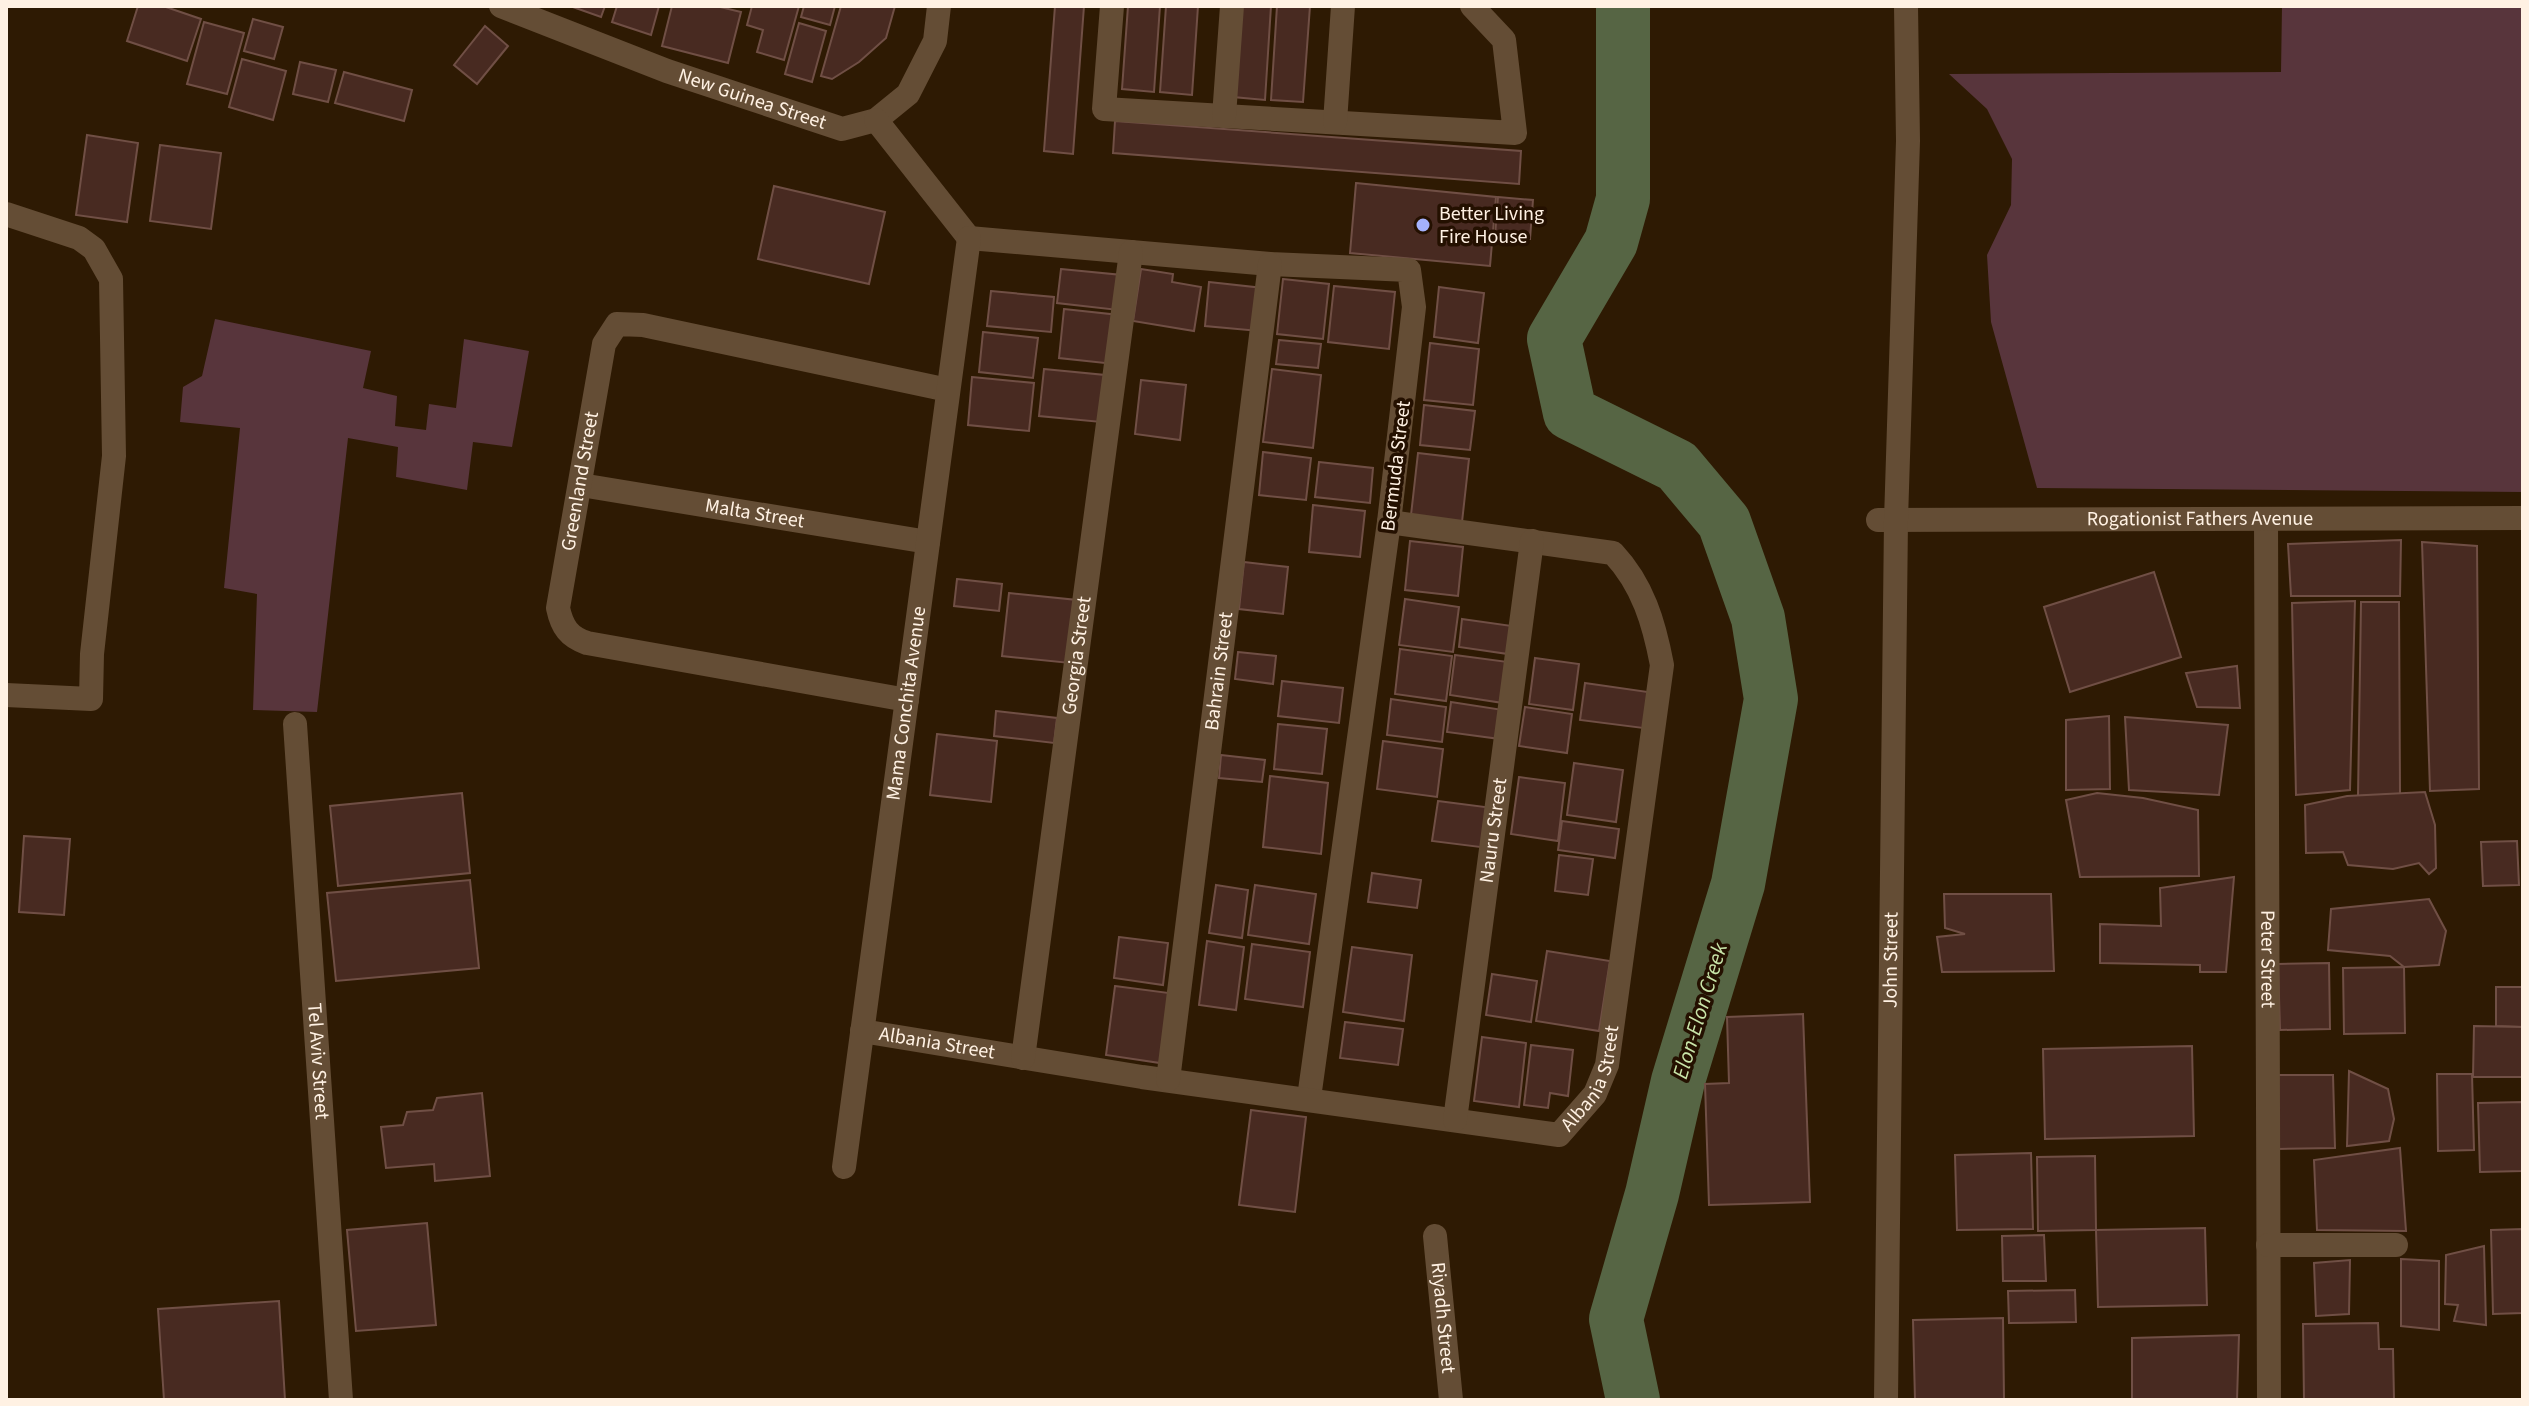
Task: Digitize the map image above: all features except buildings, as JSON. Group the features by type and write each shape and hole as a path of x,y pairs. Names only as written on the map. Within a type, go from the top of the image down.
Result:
{"street":[{"name":"New Guinea Street","path":"501,6 667,71 842,129 876,120"},
{"path":"939,6 935,41 918,82 876,120 969,238"},
{"path":"1112,6 1104,109 1515,133 1504,40 1472,6"},
{"path":"1224,116 1232,6"},
{"path":"1335,122 1343,6"},
{"name":"John Street","path":"1886,1400 1887,520 1908,141 1906,6"},
{"path":"6,214 79,238 94,249 108,271 111,279 114,456 92,654 91,699 6,695"},
{"name":"Bermuda Street","path":"969,238 1270,264 1409,270 1414,307 1389,522 1309,1098"},
{"name":"Mama Conchita Avenue","path":"844,1167 969,238"},
{"name":"Georgia Street","path":"1023,1058 1131,252"},
{"name":"Bahrain Street","path":"1168,1080 1270,264"},
{"name":"Greenland Street","path":"907,700 574,639 561,621 558,608 604,344 617,324 643,325 948,390"},
{"name":"Malta Street","path":"581,485 928,542"},
{"name":"Rogationist Fathers Avenue","path":"1887,520 2523,518"},
{"name":"Peter Street","path":"2266,519 2269,1400"},
{"name":"Albania Street","path":"862,1031 1168,1080 1559,1135 1595,1094 1607,1065 1662,665 1655,628 1634,575 1613,553 1389,522"},
{"name":"Nauru Street","path":"1455,1120 1532,541"},
{"name":"Tel Aviv Street","path":"295,724 341,1400"},
{"name":"Riyadh Street","path":"1435,1236 1451,1400"},
{"path":"2268,1245 2396,1245"}],"shaded area":[{"path":"2282,6 2523,6 2523,492 2037,488 1991,322 1987,255 2011,205 2012,159 1987,109 1949,74 2281,72"},
{"path":"215,319 371,351 363,388 397,396 395,426 426,430 429,404 456,408 464,339 529,351 512,447 473,442 467,490 396,477 398,447 348,438 317,712 253,710 257,594 224,588 240,428 180,422 183,387 202,376"}],"waterway":[{"name":"Elon-Elon Creek","path":"1623,6 1623,199 1611,242 1554,339 1570,413 1677,466 1724,522 1758,618 1771,699 1738,884 1678,1081 1652,1194 1616,1319 1633,1400"}],"place":[{"name":"Better Living Fire House","path":"1423,225"}]}
